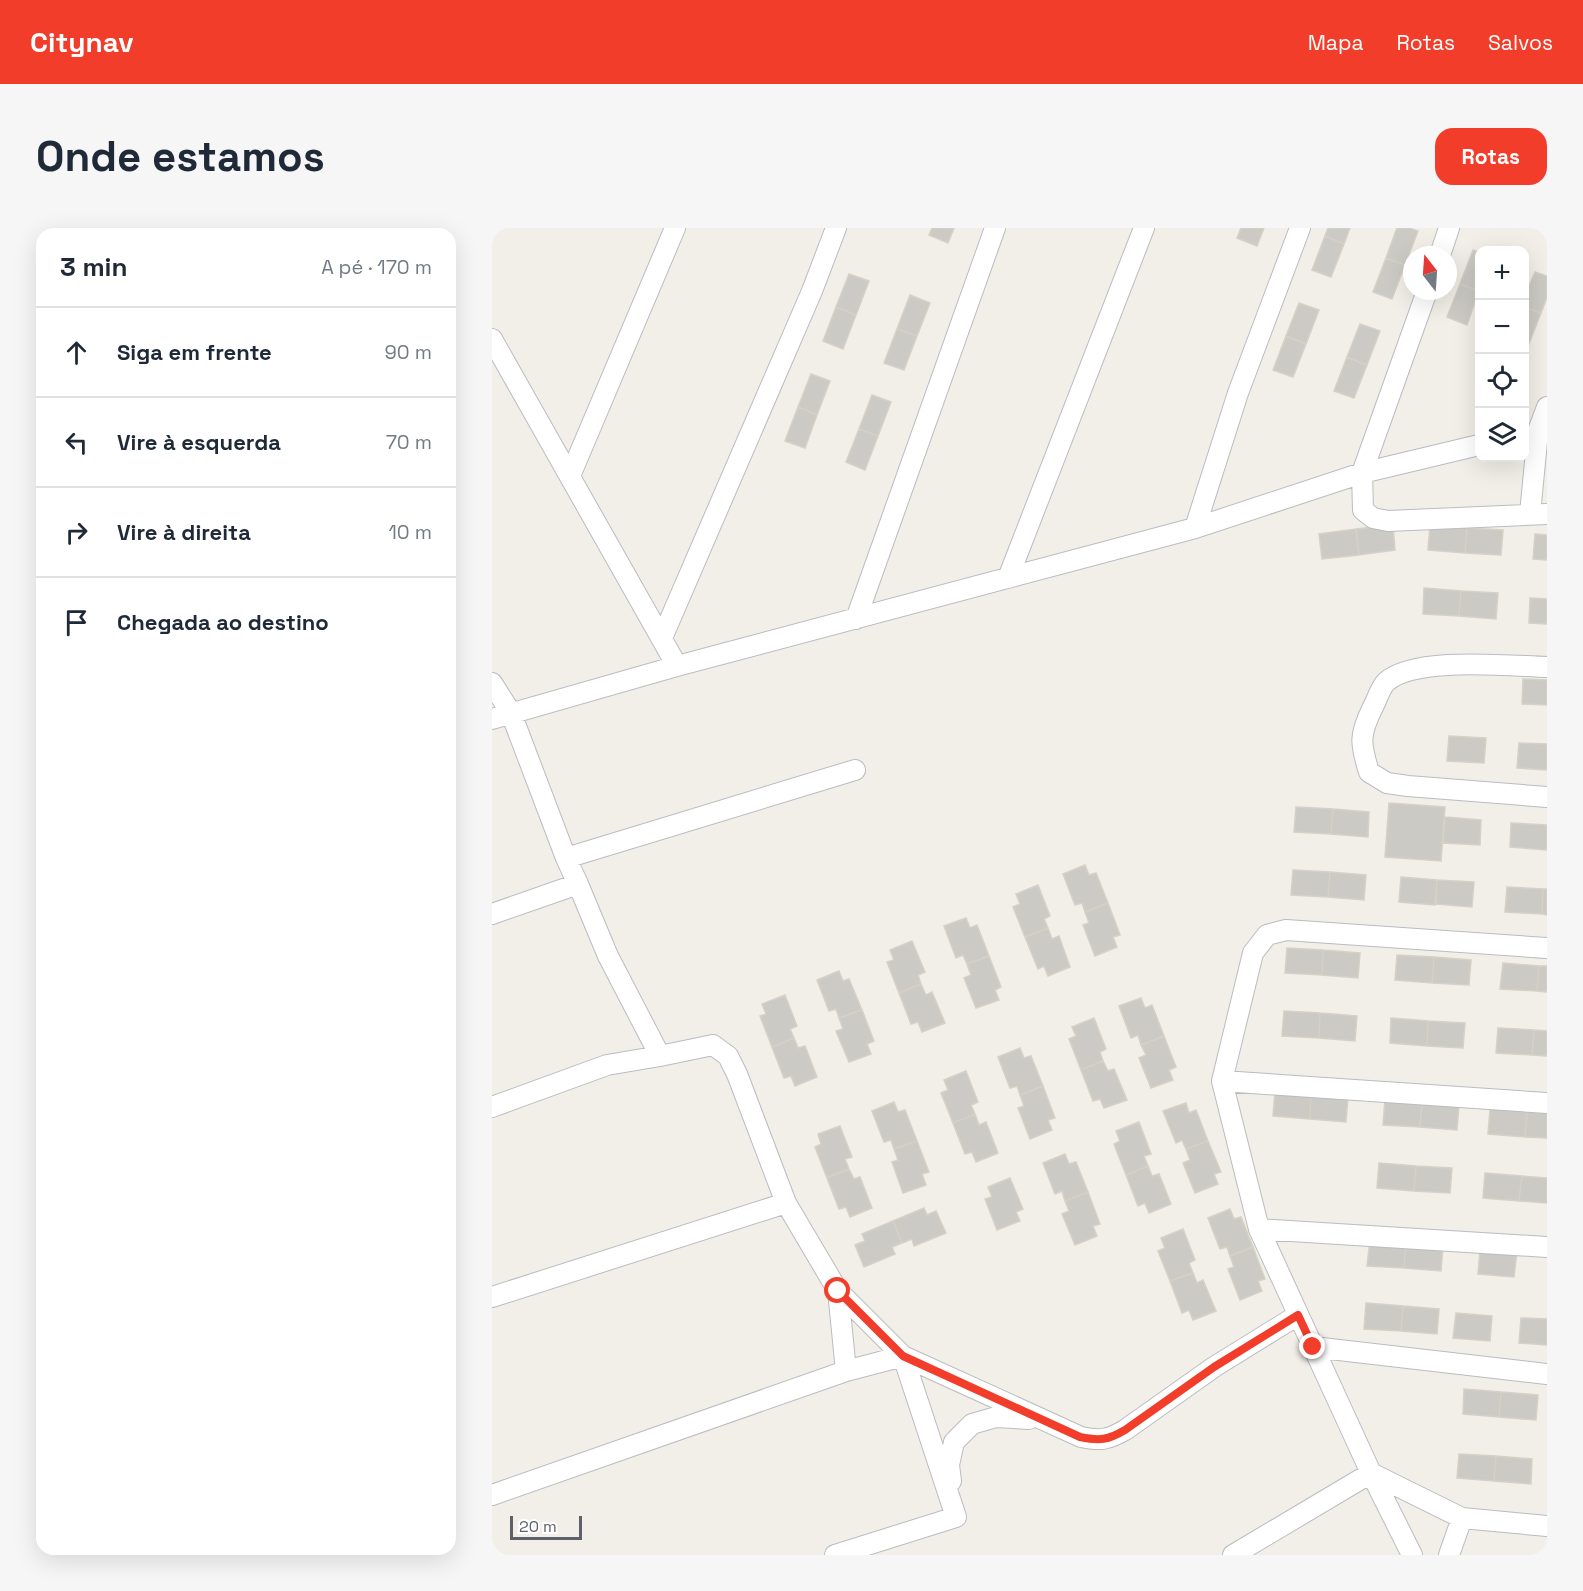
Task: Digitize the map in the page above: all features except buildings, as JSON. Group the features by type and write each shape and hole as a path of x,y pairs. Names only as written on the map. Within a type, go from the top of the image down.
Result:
{"street":[{"path":"570,476 675,228"},
{"path":"662,638 812,291 836,228"},
{"path":"856,619 995,228"},
{"path":"1008,578 1144,228"},
{"path":"1196,528 1238,393 1300,228"},
{"path":"1443,246 1449,228"},
{"path":"1424,300 1362,473 1363,510 1373,518 1388,520 1539,514 1537,432 1547,406"},
{"path":"492,339 677,666"},
{"path":"501,716 677,666 1196,528 1362,473 1475,446"},
{"path":"1547,667 1440,664 1404,672 1385,683 1364,726 1362,750 1369,772 1388,783 1486,793 1547,796"},
{"path":"492,683 501,716 578,884 608,957 660,1056"},
{"path":"566,858 855,770"},
{"path":"492,914 578,884"},
{"path":"1412,1555 1371,1473 1259,1229 1222,1081 1253,953 1267,936 1286,930 1547,948"},
{"path":"492,1107 607,1065 713,1045 728,1056 786,1203 838,1291 903,1356 1080,1437"},
{"path":"1222,1081 1547,1102"},
{"path":"492,1297 786,1203"},
{"path":"1259,1229 1547,1247"},
{"path":"838,1291 846,1371"},
{"path":"956,1517 949,1465 954,1442 972,1424 996,1417 1025,1417 1080,1437 1098,1441 1113,1437 1214,1367 1298,1315"},
{"path":"1313,1347 1547,1374"},
{"path":"492,1495 846,1371 903,1356"},
{"path":"903,1356 956,1517"},
{"path":"1371,1473 1462,1518 1547,1526"},
{"path":"1233,1555 1371,1473"},
{"path":"835,1555 956,1517"},
{"path":"1449,1555 1462,1518"}],"route":[{"path":"838,1291 903,1356 1080,1437 1098,1441 1113,1437 1125,1430 1214,1367 1298,1315 1313,1347"}]}
